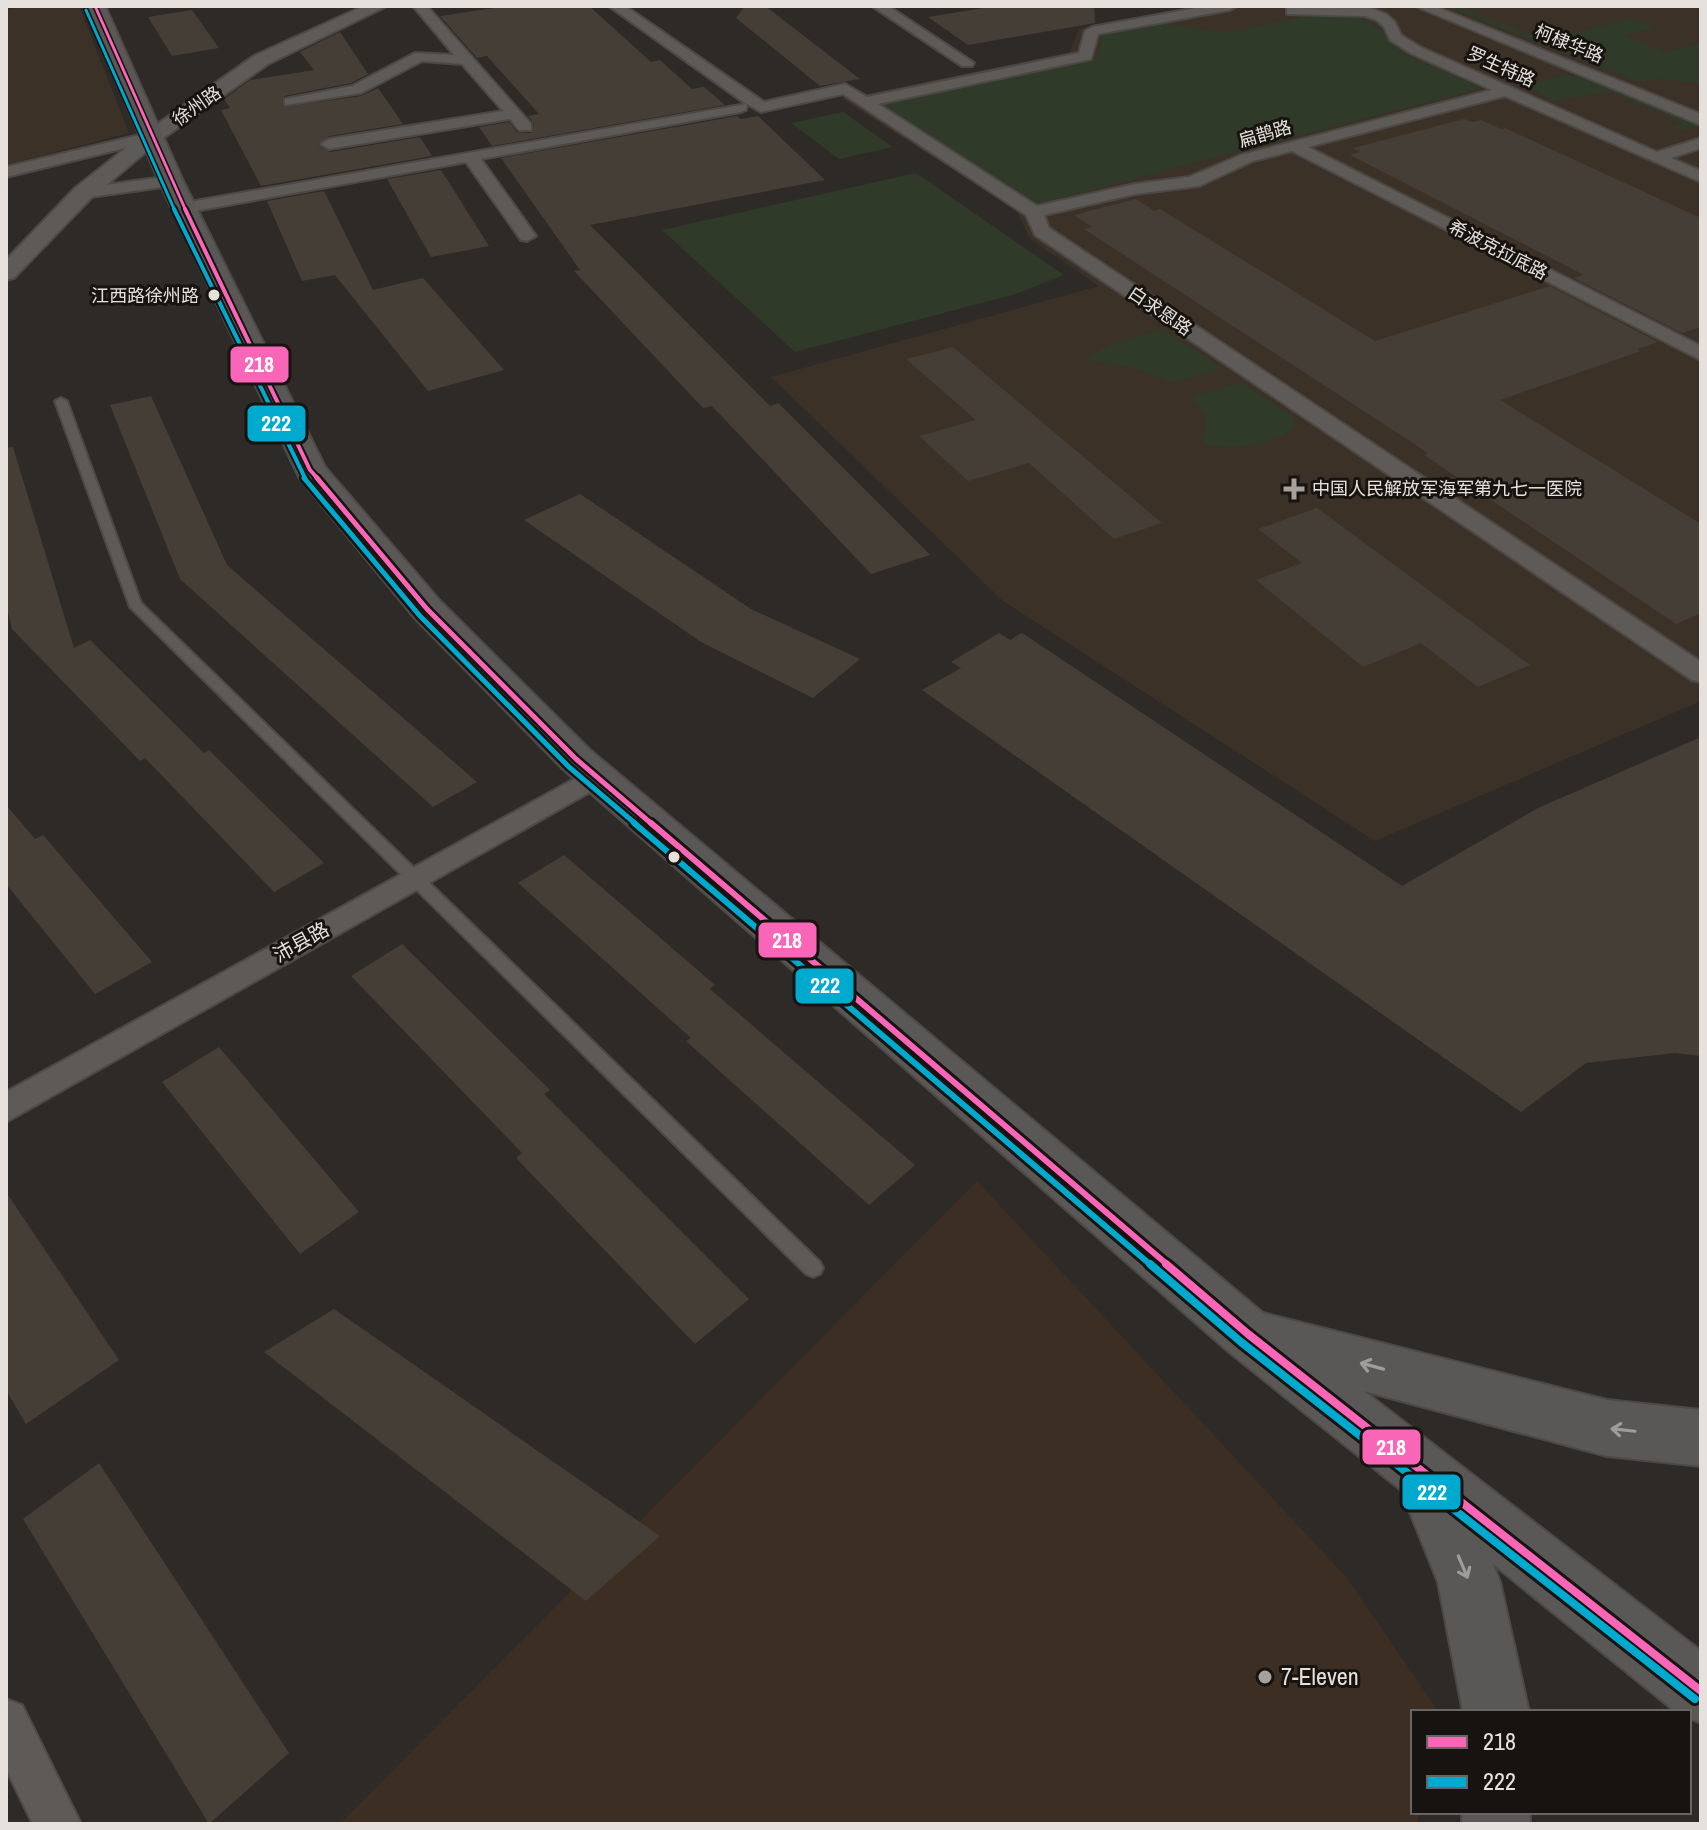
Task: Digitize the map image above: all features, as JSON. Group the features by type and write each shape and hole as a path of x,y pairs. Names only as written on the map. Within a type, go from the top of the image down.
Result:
{"main road":[{"path":"95,6 177,195 310,470 427,609 596,776 1248,1334 1701,1691"},
{"path":"1248,1334 1607,1428 1701,1438"},
{"path":"1421,1470 1469,1582 1496,1710"}],"street":[{"name":"徐州路","path":"6,273 83,193 152,137 261,60 378,6"},
{"path":"420,6 540,144"},
{"name":"白求恩路","path":"616,6 761,107 845,89 1034,212 1041,231 1701,674"},
{"path":"879,6 967,63"},
{"path":"864,102 1086,56 1092,31 1230,6"},
{"name":"柯棣华路","path":"1422,6 1701,120"},
{"name":"罗生特路","path":"1292,11 1346,8 1385,18 1394,27 1395,37 1402,43 1701,177"},
{"path":"290,102 356,90 420,56 467,60"},
{"name":"扁鹊路","path":"1034,212 1135,189 1193,182 1247,158 1506,91"},
{"path":"83,193 177,195 470,156 741,107"},
{"path":"329,144 514,114"},
{"path":"6,172 152,137"},
{"path":"1657,157 1701,143"},
{"name":"希波克拉底路","path":"1294,146 1701,354"},
{"path":"470,156 527,236"},
{"name":"沛县路","path":"6,1108 596,776"},
{"path":"6,1721 17,1749 58,1824"}],"lane":[{"path":"61,401 135,604 813,1268"}],"shaded area":[{"path":"79,6 129,133 6,165 6,9"},
{"name":"中国人民解放军海军第九七一医院","path":"1206,6 1701,6 1701,701 1375,841 1003,601 771,377 1099,286 1030,239 1016,210 842,99 1070,52 1079,29"},
{"path":"977,1181 1347,1578 1436,1708 1411,1710 1411,1814 1419,1814 1417,1824 340,1824"}],"green space":[{"path":"1446,6 1460,6 1544,40 1631,18 1656,27 1625,36 1666,52 1701,43 1701,84 1663,79 1638,82"},
{"path":"1301,17 1364,19 1388,34 1404,54 1482,88 1038,204 878,103 1098,58 1102,33 1160,23 1225,33"},
{"path":"1564,75 1589,77 1701,126 1682,131 1672,127 1683,123 1610,92 1553,101 1526,85"},
{"path":"843,112 893,147 839,159 791,123"},
{"path":"916,173 1064,275 1016,294 795,352 662,230"},
{"path":"1158,331 1168,333 1222,368 1172,383 1131,367 1089,360 1089,356 1115,343"},
{"path":"1241,382 1294,417 1296,426 1275,439 1251,446 1202,444 1206,419 1192,396"}],"building":[{"path":"507,6 589,6 651,62 660,60 692,89 704,87 725,105 492,146 479,127 509,122 517,132 531,133 534,124 528,116 539,114 487,56 477,58 440,16"},
{"path":"745,6 765,6 860,79 820,86 736,18"},
{"path":"996,6 1094,6 1095,23 968,45 928,17"},
{"path":"192,10 219,48 172,56 148,17"},
{"path":"340,32 368,74 351,83 284,96 283,107 361,96 378,88 403,124 329,136 318,145 330,152 420,137 432,156 261,186 221,110 230,108 224,99 250,80 314,70 300,52"},
{"path":"737,116 741,119 758,116 825,180 590,225 770,406 778,403 930,555 871,574 712,406 703,408 574,271 580,270 501,158"},
{"path":"1464,119 1472,122 1481,120 1505,128 1701,218 1701,327 1682,333 1574,278 1584,275 1350,155 1360,152 1353,148"},
{"path":"441,170 489,246 431,257 387,179"},
{"path":"324,191 373,290 423,278 504,370 428,391 335,275 302,281 267,201"},
{"path":"1136,199 1154,211 1160,209 1375,341 1550,286 1658,342 1637,349 1641,351 1500,400 1701,524 1701,613 1676,624 1424,455 1428,453 1084,229 1092,227 1074,215"},
{"path":"953,347 1162,523 1114,539 1029,463 968,481 919,436 976,420 906,359"},
{"path":"151,396 227,565 477,782 433,807 180,579 110,405"},
{"path":"13,447 74,648 90,640 204,753 209,750 324,863 274,892 145,758 140,761 12,629 6,604 6,448"},
{"path":"580,494 751,609 860,659 813,698 701,642 524,520"},
{"path":"1317,508 1530,665 1478,687 1421,643 1363,667 1256,580 1302,563 1258,529"},
{"path":"999,633 1010,640 1022,633 1402,886 1538,808 1701,737 1701,1056 1675,1053 1586,1063 1521,1112 922,690 961,668 951,662"},
{"path":"6,805 35,839 43,835 152,962 95,994 6,884"},
{"path":"564,855 715,985 710,989 915,1165 869,1205 686,1041 691,1038 518,883"},
{"path":"402,944 550,1090 544,1094 749,1299 695,1344 516,1158 522,1153 351,976"},
{"path":"219,1047 359,1212 300,1254 162,1082"},
{"path":"6,1192 119,1360 26,1424 6,1390"},
{"path":"334,1309 660,1536 586,1601 264,1352"},
{"path":"99,1463 289,1753 209,1824 23,1519"}],"transit line":[{"name":"218","path":"95,6 171,181 310,470 427,609 576,759 1248,1334 1701,1691"},
{"name":"222","path":"86,10 162,185 301,475 420,616 569,767 1241,1342 1695,1699"}],"place":[{"name":"江西路徐州路","path":"214,295"},
{"name":"中国人民解放军海军第九七一医院","path":"1294,489"},
{"name":"7-Eleven","path":"1265,1677"}]}
